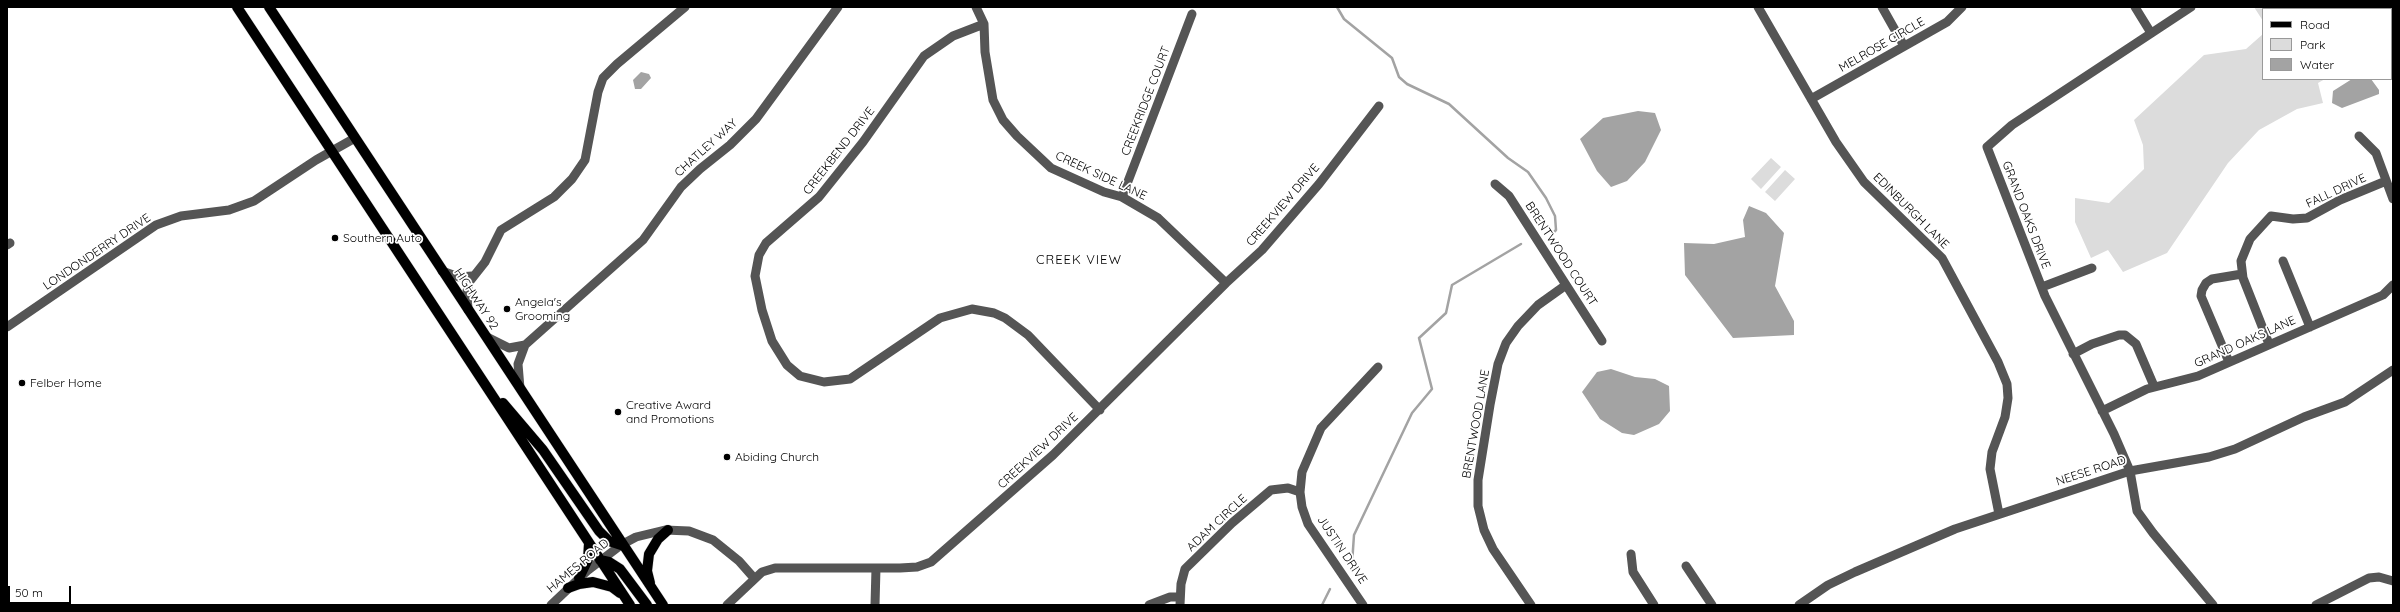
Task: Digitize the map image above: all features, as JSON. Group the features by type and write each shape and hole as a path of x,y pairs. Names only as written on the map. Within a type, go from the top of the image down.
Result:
{"main road":[{"path":"237,7 630,605"},
{"name":"HIGHWAY 92","path":"268,7 469,311 621,545 663,605"},
{"path":"492,394 510,410 527,429 598,531 609,541 621,545"},
{"path":"654,593 648,571 649,554 658,539 668,530"},
{"path":"579,578 588,559 589,543"},
{"path":"600,560 609,562 620,569 647,605"},
{"path":"568,588 579,584 593,582 612,588 623,595"}],"street":[{"path":"469,311 467,291 472,276 485,262 501,230 542,206 572,179 585,160 598,92 604,78 617,64 685,7"},
{"name":"CHATLEY WAY","path":"521,391 518,364 526,345 643,240 681,187 700,169 730,146 756,119 838,7"},
{"name":"CREEK SIDE LANE","path":"976,7 984,24 993,100 1003,120 1039,159 1051,168 1097,189 1122,197 1158,218 1226,283"},
{"name":"EDINBURGH LANE","path":"1758,7 1836,142 1864,182 1942,258 1998,362 2006,384 2008,398 2005,417 1992,452 1990,469 1999,514"},
{"path":"1882,7 1904,46"},
{"name":"MELROSE CIRCLE","path":"1811,99 1947,22 1962,7"},
{"path":"2135,7 2151,33"},
{"name":"GRAND OAKS DRIVE","path":"2191,7 2012,125 1987,147 2042,287 2130,470 2137,511 2213,605"},
{"name":"CREEKRIDGE COURT","path":"1122,197 1192,14"},
{"name":"CREEKBEND DRIVE","path":"984,24 953,36 924,56 863,142 819,197 766,242 759,254 755,276 762,310 772,342 787,365 800,376 824,382 850,379 940,318 961,310 972,309 994,313 1005,318 1028,335 1100,410"},
{"name":"CREEKVIEW DRIVE","path":"727,605 754,578 762,572 775,568 917,567 931,562 1013,492 1100,410 1226,283 1278,234 1379,106"},
{"path":"2359,136 2376,153 2393,199"},
{"name":"LONDONDERRY DRIVE","path":"7,327 156,225 181,216 229,210 247,204 355,138"},
{"name":"FALL DRIVE","path":"2242,274 2241,261 2250,240 2271,216 2293,219 2307,218 2340,200 2386,181"},
{"name":"BRENTWOOD COURT","path":"1496,184 1509,196 1602,341"},
{"path":"2283,261 2310,327"},
{"path":"2042,287 2092,268"},
{"path":"442,271 459,277 472,276"},
{"path":"2229,362 2202,296 2202,290 2206,283 2212,279 2242,274 2269,344"},
{"name":"BRENTWOOD LANE","path":"1531,605 1493,549 1484,530 1478,506 1478,480 1498,364 1506,343 1518,326 1538,305 1566,285"},
{"name":"GRAND OAKS LANE","path":"2102,411 2154,386 2198,376 2383,295 2393,285"},
{"path":"484,335 498,344 509,348 526,345"},
{"path":"2073,354 2092,344 2119,335 2125,335 2136,344 2154,386"},
{"name":"JUSTIN DRIVE","path":"1363,605 1308,524 1302,507 1300,492 1302,472 1321,428 1378,367"},
{"name":"NEESE ROAD","path":"1799,605 1828,585 1874,563 1955,529 2130,470 2209,456 2236,449 2304,417 2345,402 2393,370"},
{"name":"ADAM CIRCLE","path":"1180,601 1181,584 1185,569 1232,523 1271,490 1288,488 1300,492"},
{"path":"621,545 645,534 668,530 689,531 713,540 739,561 754,578"},
{"name":"HAMES ROAD","path":"551,605 600,560 621,545"},
{"path":"1631,554 1633,572 1654,605"},
{"path":"1686,566 1708,604"},
{"path":"875,605 876,568"},
{"path":"2316,605 2369,578 2379,578 2393,581"},
{"path":"1149,605 1170,598 1180,601"}],"green space":[{"path":"2254,7 2393,7 2393,79 2392,8 2262,8 2262,19"},
{"path":"2262,35 2262,80 2323,80 2318,83 2323,103 2297,109 2259,130 2228,163 2167,253 2123,272 2108,250 2091,258 2075,222 2075,198 2109,203 2144,169 2143,145 2134,120 2204,55 2246,49"},
{"path":"1771,158 1781,167 1761,189 1751,179"},
{"path":"1785,170 1795,179 1775,201 1765,192"}],"water":[{"path":"641,72 649,74 651,78 641,89 635,89 633,80"},
{"path":"2350,80 2372,80 2379,90 2379,94 2342,108 2332,103 2333,91"},
{"path":"1638,111 1655,113 1661,130 1645,162 1627,181 1611,187 1597,171 1580,139 1603,118"},
{"path":"1749,206 1766,213 1784,233 1775,286 1794,321 1794,335 1733,338 1685,275 1684,243 1714,244 1745,237 1743,220"},
{"path":"1611,369 1635,377 1655,379 1669,386 1670,411 1659,424 1634,435 1622,433 1600,419 1582,392 1597,372"}],"waterway":[{"path":"1337,7 1344,19 1392,58 1399,77 1407,84 1449,104 1508,158 1528,172 1546,198 1555,216 1556,230 1554,232"},
{"path":"1352,564 1354,535 1412,413 1432,389 1419,338 1446,313 1452,285 1521,244"},
{"path":"1322,605 1330,589"}],"place":[{"name":"Southern Auto","path":"335,238"},
{"name":"Angela's Grooming","path":"507,309"},
{"name":"Felber Home","path":"22,383"},
{"name":"Creative Award and Promotions","path":"618,412"},
{"name":"Abiding Church","path":"727,457"}],"district":[{"name":"CREEK VIEW","path":"1079,260"}]}
